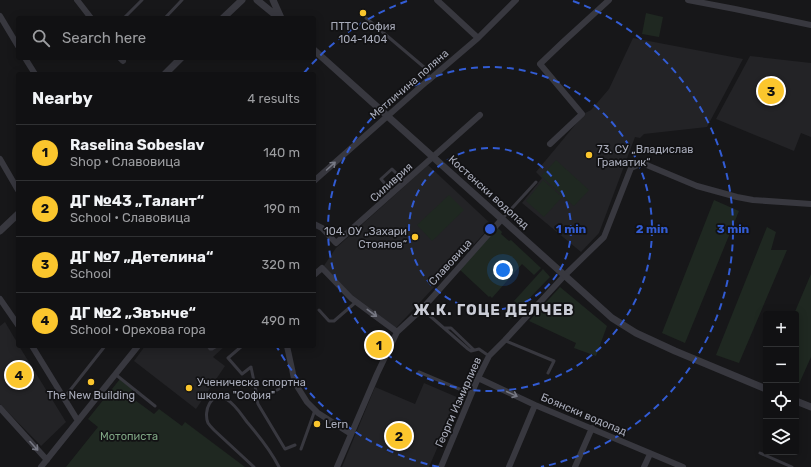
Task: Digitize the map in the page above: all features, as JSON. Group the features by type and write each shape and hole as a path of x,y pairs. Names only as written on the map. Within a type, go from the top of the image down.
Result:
{"street":[{"path":"77,0 89,16"},
{"path":"225,16 242,0"},
{"path":"257,0 277,16"},
{"path":"273,0 279,16"},
{"path":"437,0 478,38"},
{"path":"550,144 582,114 540,64 609,0"},
{"path":"688,0 811,25"},
{"name":"Метличина поляна","path":"316,179 478,38 513,1"},
{"path":"0,16 16,43"},
{"name":"Костенски водопад","path":"316,52 612,318 675,352 763,387"},
{"path":"26,60 33,72"},
{"path":"167,72 179,60"},
{"name":"Силиврия","path":"316,225 322,228 336,243 480,115"},
{"path":"0,159 16,187"},
{"name":"Георги Измирлиев","path":"441,467 478,378 489,356 565,275 604,237 631,168 642,163 697,186 737,197 753,200 811,204"},
{"path":"0,231 16,216"},
{"name":"Славовица","path":"337,467 377,374 397,332 422,309 502,219"},
{"path":"316,273 322,268 351,298 397,332"},
{"path":"0,299 16,322"},
{"path":"33,348 78,421"},
{"path":"41,467 136,348"},
{"path":"287,348 294,381 307,402 315,410 351,434"},
{"name":"Боянски водопад","path":"478,378 650,454 683,467"},
{"path":"799,402 811,407"},
{"path":"508,467 535,404"},
{"path":"0,408 47,460"},
{"path":"575,467 592,428"},
{"path":"644,467 650,454"}],"lane":[{"path":"126,16 142,0"},
{"path":"167,16 182,0"},
{"path":"366,18 425,68 430,79"},
{"path":"393,193 381,179 392,169 405,182"},
{"path":"502,219 536,182"},
{"path":"319,310 329,321 334,321 356,301"},
{"path":"422,309 468,349 471,351 479,349 489,356"},
{"path":"505,340 554,361 548,373"},
{"path":"64,398 103,348"},
{"path":"240,348 228,358 242,374 250,367 256,391"},
{"path":"419,372 472,394"},
{"path":"115,374 155,406"},
{"path":"278,390 294,381"},
{"path":"254,467 209,424 206,414 208,405 213,399 220,397 227,400 237,408 274,456 280,467"},
{"path":"260,398 257,400 258,404 285,449 295,445"},
{"path":"301,449 315,410"},
{"path":"760,453 792,467"}],"shaded area":[{"name":"73. СУ „Владислав Граматик“","path":"633,38 743,59 707,127 644,134 640,138 635,137 599,233 581,252 522,203 542,178 536,172 585,113 591,110 609,89"},
{"path":"750,56 811,63 811,137 801,133 794,151 716,119"},
{"name":"104. ОУ „Захари Стоянов“","path":"428,165 492,225 396,328 352,295 323,267 336,248"},
{"path":"5,322 16,341 16,348 20,348 66,422 41,446 0,404 0,326"},
{"name":"Ученическа спортна школа \"София\"","path":"144,348 223,348 213,357 225,366 196,409 134,361"},
{"path":"424,383 459,398 429,467 342,467 375,387 415,404"}],"green space":[{"path":"646,13 663,17 659,37 642,34"},
{"path":"556,160 589,190 574,206 541,176"},
{"path":"543,180 562,197 544,217 526,201"},
{"path":"449,195 464,210 432,241 417,225"},
{"path":"714,200 739,211 685,343 662,333"},
{"path":"767,227 776,232 771,250 787,250 739,363 716,355"},
{"path":"498,228 502,232 501,234 509,241 511,240 541,268 534,275 522,264 492,298 490,296 489,297 459,269"},
{"path":"543,269 550,277 521,307 514,301"},
{"path":"811,274 811,357 799,384 799,311 795,311"},
{"path":"560,287 607,326 596,356 574,348 576,343 529,321"},
{"path":"514,302 520,308 509,320 505,317 508,314 506,311"},
{"name":"Мотописта","path":"120,379 133,389 128,395 154,414 159,409 182,426 185,422 245,467 66,467 98,427 88,419"}],"place":[{"name":"ПТТС София 104-1404","path":"363,13"},
{"name":"ДГ №7 „Детелина“","path":"771,91"},
{"name":"73. СУ „Владислав Граматик“","path":"589,155"},
{"name":"104. ОУ „Захари Стоянов“","path":"415,237"},
{"name":"Raselina Sobeslav","path":"379,345"},
{"name":"ДГ №2 „Звънче“","path":"19,375"},
{"name":"The New Building","path":"91,382"},
{"name":"Ученическа спортна школа \"София\"","path":"189,388"},
{"name":"Lern","path":"317,424"},
{"name":"ДГ №43 „Талант“","path":"399,436"}],"district":[{"name":"Ж.К. ГОЦЕ ДЕЛЧЕВ","path":"494,310"}]}
